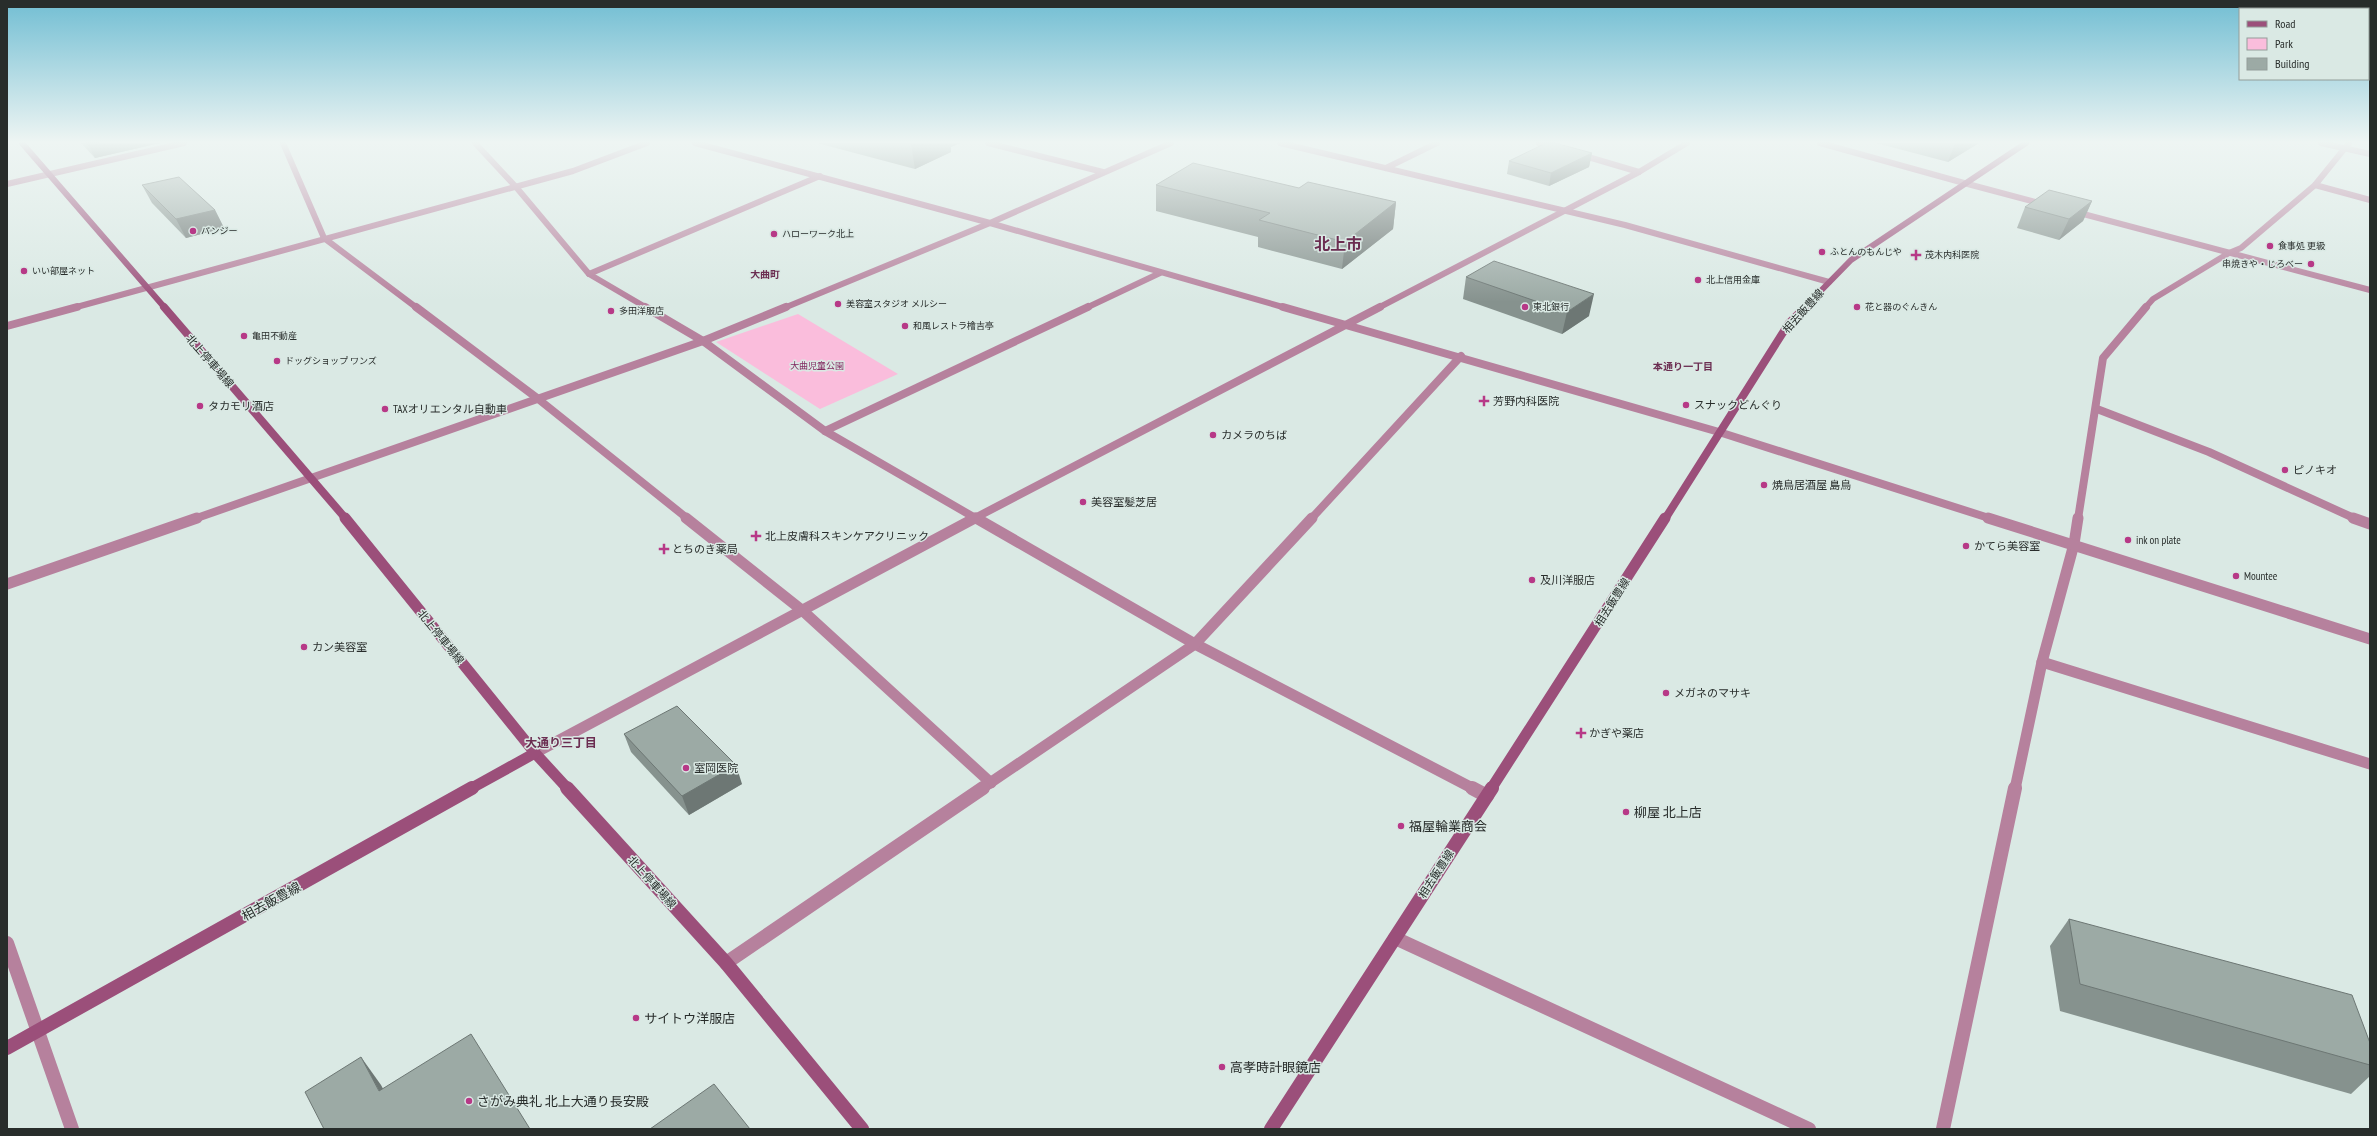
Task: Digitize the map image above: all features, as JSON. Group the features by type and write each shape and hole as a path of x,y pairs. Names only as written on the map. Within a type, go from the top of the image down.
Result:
{"main road":[{"name":"北上停車場線","path":"69,196 146,288 312,477 534,753 726,963 862,1129"},
{"name":"相去飯豊線","path":"1270,1129 1487,796 1790,323 1851,260 1945,196"},
{"name":"相去飯豊線","path":"7,1048 534,753"}],"street":[{"path":"306,196 324,238 537,398 803,610 991,783"},
{"path":"7,326 324,238 482,196"},
{"path":"524,196 589,274 702,341 825,431 1195,644 1487,796"},
{"path":"589,274 773,196"},
{"path":"892,196 1160,273 1460,356 1719,432 2370,639"},
{"path":"7,584 702,341 990,223 1050,196"},
{"path":"1505,196 1740,254 1830,282"},
{"path":"534,753 974,518 1342,324 1592,196"},
{"path":"2013,196 2055,207"},
{"path":"1943,1129 2042,662 2074,544 2097,409 2103,358 2153,299 2229,253 2241,248 2302,196"},
{"path":"2355,196 2370,200"},
{"path":"2063,209 2370,290"},
{"path":"825,431 1160,273"},
{"path":"726,963 1195,644 1460,356"},
{"path":"2097,409 2208,452 2333,510 2370,524"},
{"path":"2042,662 2370,764"},
{"path":"1395,938 1809,1129"},
{"path":"7,943 72,1129"}],"green space":[{"name":"大曲児童公園","path":"798,314 898,374 820,409 716,342"}],"building":[{"path":"153,196 200,196 215,210 176,219"},
{"path":"1201,196 1370,196 1396,202 1345,242 1259,220 1270,213"},
{"path":"2041,196 2073,196 2092,201 2069,219 2025,207"},
{"path":"1494,261 1594,294 1567,312 1466,277"},
{"name":"室岡医院","path":"677,706 736,765 682,796 624,734"},
{"path":"2069,919 2352,995 2370,1043 2370,1065 2080,984"},
{"path":"471,1034 530,1129 324,1129 305,1092 361,1057 379,1091"},
{"path":"714,1084 750,1129 650,1129"}],"place":[{"name":"パンジー","path":"193,231"},
{"name":"ハローワーク北上","path":"774,234"},
{"name":"食事処 更級","path":"2270,246"},
{"name":"ふとんのもんじや","path":"1822,252"},
{"name":"茂木内科医院","path":"1916,255"},
{"name":"串焼きや・じろべー","path":"2311,264"},
{"name":"いい部屋ネット","path":"24,271"},
{"name":"北上信用金庫","path":"1698,280"},
{"name":"美容室スタジオ メルシー","path":"838,304"},
{"name":"東北銀行","path":"1525,307"},
{"name":"花と器のぐんきん","path":"1857,307"},
{"name":"多田洋服店","path":"611,311"},
{"name":"和風レストラ檜吉亭","path":"905,326"},
{"name":"亀田不動産","path":"244,336"},
{"name":"ドッグショップ ワンズ","path":"277,361"},
{"name":"芳野内科医院","path":"1484,401"},
{"name":"スナックどんぐり","path":"1686,405"},
{"name":"タカモリ酒店","path":"200,406"},
{"name":"TAXオリエンタル自動車","path":"385,409"},
{"name":"カメラのちば","path":"1213,435"},
{"name":"ピノキオ","path":"2285,470"},
{"name":"焼鳥居酒屋 島鳥","path":"1764,485"},
{"name":"美容室髪芝居","path":"1083,502"},
{"name":"北上皮膚科スキンケアクリニック","path":"756,536"},
{"name":"ink on plate","path":"2128,540"},
{"name":"かてら美容室","path":"1966,546"},
{"name":"とちのき薬局","path":"664,549"},
{"name":"Mountee","path":"2236,576"},
{"name":"及川洋服店","path":"1532,580"},
{"name":"カン美容室","path":"304,647"},
{"name":"メガネのマサキ","path":"1666,693"},
{"name":"かぎや薬店","path":"1581,733"},
{"name":"室岡医院","path":"686,768"},
{"name":"柳屋 北上店","path":"1626,812"},
{"name":"福屋輪業商会","path":"1401,826"},
{"name":"サイトウ洋服店","path":"636,1018"},
{"name":"高孝時計眼鏡店","path":"1222,1067"},
{"name":"さがみ典礼 北上大通り長安殿","path":"469,1101"}],"district":[{"name":"北上市","path":"1338,244"},
{"name":"大曲町","path":"765,274"},
{"name":"本通り一丁目","path":"1683,366"},
{"name":"大通り三丁目","path":"561,743"}]}
